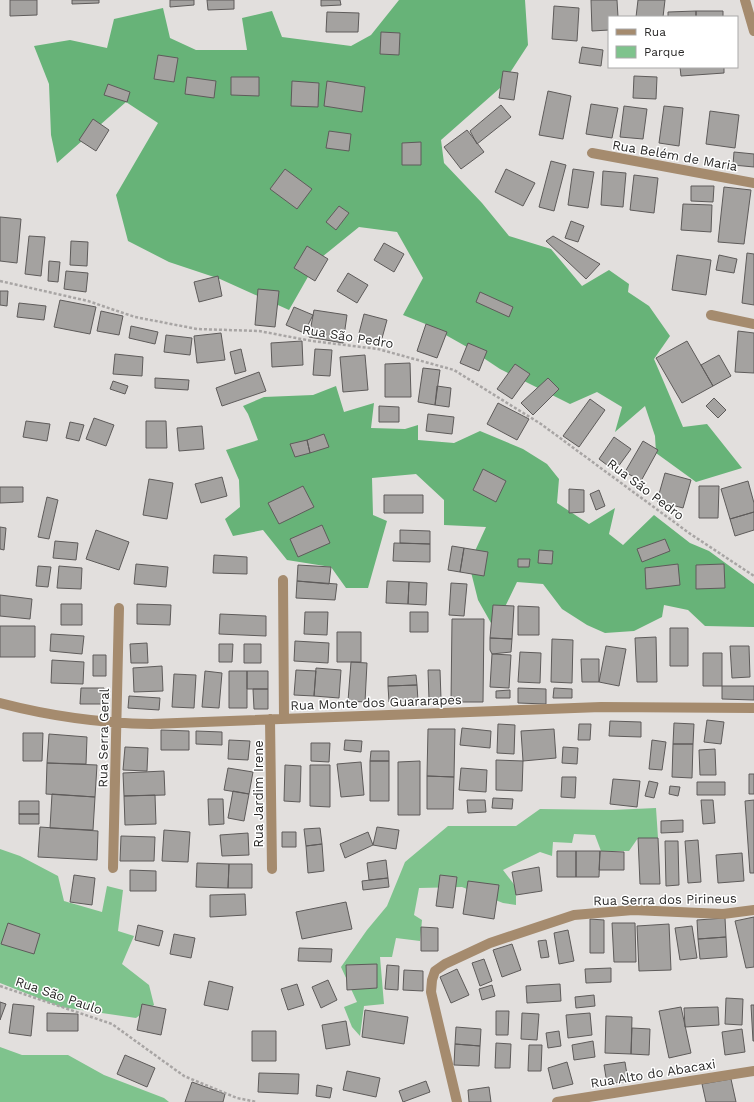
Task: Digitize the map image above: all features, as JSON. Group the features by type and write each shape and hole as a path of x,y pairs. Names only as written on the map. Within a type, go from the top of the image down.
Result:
{"street":[{"path":"745,0 754,31"},
{"name":"Rua Belém de Maria","path":"592,153 754,183"},
{"path":"711,315 754,324"},
{"path":"283,580 284,719"},
{"name":"Rua Serra Geral","path":"113,868 119,608"},
{"name":"Rua Monte dos Guararapes","path":"0,703 49,715 117,724 601,707 754,708"},
{"name":"Rua Jardim Irene","path":"270,719 272,869"},
{"name":"Rua Serra dos Pirineus","path":"457,1102 431,992 432,980 435,971 445,964 490,943 574,915 633,910 723,914 754,910"},
{"name":"Rua Alto do Abacaxi","path":"556,1102 754,1071"}],"path":[{"name":"Rua São Pedro","path":"0,281 88,301 135,317 197,329 259,331 312,341 378,348 454,370 541,424 690,534 754,576"},
{"name":"Rua São Paulo","path":"0,986 112,1024 184,1076 237,1098 257,1102"}],"green space":[{"path":"399,0 525,0 528,45 500,88 441,140 444,163 482,203 509,236 551,249 582,286 609,270 629,284 628,292 649,306 670,336 654,359 683,427 707,424 742,468 696,482 656,453 655,436 645,406 615,432 622,407 597,392 570,404 500,369 467,347 428,325 403,315 423,278 397,232 359,227 317,261 289,310 220,279 169,262 128,241 116,195 158,123 126,102 57,163 51,135 49,84 34,46 70,40 107,48 114,19 163,8 170,38 196,50 247,50 242,18 272,11 282,37 351,46 371,35"},
{"path":"336,386 344,412 374,403 371,428 405,429 418,425 418,440 454,443 480,431 523,449 547,464 559,479 557,503 589,524 615,508 609,534 623,545 654,515 690,543 709,551 754,584 754,627 705,626 688,610 664,605 662,617 634,631 605,633 587,625 562,609 543,584 517,582 504,609 491,623 478,600 469,564 486,527 444,525 444,500 416,474 372,478 373,515 387,521 368,588 346,588 331,567 287,560 263,530 233,536 225,519 240,507 239,480 226,450 258,440 248,414 243,406 264,397 313,395"},
{"path":"656,808 658,838 638,838 629,851 601,851 595,835 574,834 572,843 553,842 552,856 540,852 503,870 516,887 516,905 503,903 462,887 419,888 414,915 422,920 420,941 396,938 392,957 380,957 384,1004 364,1006 360,1036 352,1027 344,1007 357,1002 341,967 367,930 387,906 405,862 448,826 516,826 540,809 612,810"},
{"path":"0,849 20,856 58,876 64,901 102,912 107,886 123,890 118,931 134,936 122,964 149,985 154,1005 136,1018 61,1007 0,983"},
{"path":"0,1047 22,1055 68,1055 104,1075 164,1098 169,1102 0,1102"}],"building":[{"path":"10,0 37,0 37,15 10,16"},
{"path":"72,0 99,0 99,3 72,4"},
{"path":"170,0 194,0 194,5 170,7"},
{"path":"207,0 234,0 234,9 208,10"},
{"path":"321,0 340,0 341,5 321,6"},
{"path":"591,0 617,0 618,16 608,16 608,30 592,31"},
{"path":"638,0 665,0 663,16 636,16"},
{"path":"554,6 579,8 577,41 552,39"},
{"path":"696,11 696,16 668,16 668,12"},
{"path":"696,11 723,11 723,16 696,16"},
{"path":"327,12 359,13 358,32 326,32"},
{"path":"381,32 400,33 399,55 380,54"},
{"path":"582,47 603,50 601,66 579,63"},
{"path":"158,55 178,58 174,82 154,79"},
{"path":"680,68 724,68 724,73 681,76"},
{"path":"503,71 518,73 514,100 499,98"},
{"path":"634,76 657,77 656,99 633,98"},
{"path":"187,77 216,81 214,98 185,94"},
{"path":"231,77 259,77 259,96 231,95"},
{"path":"292,81 319,83 318,107 291,106"},
{"path":"327,81 365,87 362,112 324,106"},
{"path":"108,84 130,92 127,102 104,95"},
{"path":"548,91 571,96 563,139 539,135"},
{"path":"591,104 618,108 612,138 586,134"},
{"path":"501,105 511,117 477,144 470,131"},
{"path":"624,106 647,109 643,139 620,137"},
{"path":"664,106 683,108 679,146 659,143"},
{"path":"710,111 739,115 735,148 706,144"},
{"path":"93,119 109,130 96,151 79,140"},
{"path":"467,130 484,152 461,169 444,147"},
{"path":"329,131 351,134 349,151 326,148"},
{"path":"421,142 421,165 402,165 402,143"},
{"path":"734,152 754,154 754,167 733,165"},
{"path":"551,161 566,165 554,211 539,207"},
{"path":"285,169 312,189 297,209 270,189"},
{"path":"506,169 535,183 523,206 495,192"},
{"path":"573,169 594,172 588,208 568,205"},
{"path":"603,171 626,173 623,207 601,205"},
{"path":"634,175 658,178 654,213 630,210"},
{"path":"691,186 714,186 713,202 691,201"},
{"path":"724,187 751,190 744,244 718,242"},
{"path":"683,204 712,205 711,232 681,230"},
{"path":"339,206 349,213 336,230 326,222"},
{"path":"0,217 21,219 17,263 0,261"},
{"path":"571,221 584,226 578,242 565,238"},
{"path":"29,236 45,237 41,276 25,274"},
{"path":"553,236 600,264 586,279 546,241"},
{"path":"71,241 88,242 87,266 70,265"},
{"path":"384,243 404,254 394,272 374,260"},
{"path":"307,246 328,259 315,281 294,268"},
{"path":"747,253 754,254 754,305 742,303"},
{"path":"677,255 711,260 706,295 672,290"},
{"path":"719,255 737,259 734,273 716,270"},
{"path":"49,261 60,262 58,282 48,281"},
{"path":"66,271 88,273 86,292 64,289"},
{"path":"348,273 368,285 357,303 337,291"},
{"path":"218,276 222,296 199,302 194,282"},
{"path":"258,289 279,291 275,327 255,325"},
{"path":"0,291 8,291 7,306 0,305"},
{"path":"480,292 513,307 509,317 476,302"},
{"path":"60,300 96,307 90,334 54,327"},
{"path":"19,303 46,306 44,320 17,317"},
{"path":"294,307 313,315 304,333 286,325"},
{"path":"314,310 347,315 343,343 309,337"},
{"path":"101,311 123,316 119,335 97,331"},
{"path":"364,314 387,320 381,342 358,337"},
{"path":"426,324 447,332 437,358 417,351"},
{"path":"131,326 158,332 155,344 129,338"},
{"path":"738,331 754,333 754,373 735,372"},
{"path":"221,333 225,360 197,363 194,336"},
{"path":"166,335 192,338 190,355 164,352"},
{"path":"302,341 303,365 272,367 271,343"},
{"path":"687,341 713,386 682,403 656,358"},
{"path":"468,343 487,351 479,371 460,363"},
{"path":"241,349 246,371 235,374 230,352"},
{"path":"315,349 332,350 330,376 313,375"},
{"path":"115,354 143,357 142,376 113,374"},
{"path":"365,355 368,390 343,392 340,357"},
{"path":"719,355 731,376 713,386 701,365"},
{"path":"410,363 411,397 385,397 385,364"},
{"path":"515,364 530,374 512,399 497,389"},
{"path":"423,368 440,370 435,405 418,402"},
{"path":"259,372 266,391 222,406 216,388"},
{"path":"155,378 189,380 188,390 155,388"},
{"path":"548,378 559,389 533,415 521,403"},
{"path":"113,381 128,386 125,394 110,389"},
{"path":"437,386 451,388 449,407 435,405"},
{"path":"714,398 726,410 718,418 706,406"},
{"path":"590,399 605,410 579,447 563,436"},
{"path":"498,403 529,419 517,440 487,424"},
{"path":"379,406 399,407 399,422 379,422"},
{"path":"428,414 454,417 452,434 426,431"},
{"path":"94,418 114,425 106,446 86,439"},
{"path":"26,421 50,424 47,441 23,437"},
{"path":"146,421 166,421 167,448 146,448"},
{"path":"70,422 84,425 79,441 66,438"},
{"path":"202,426 204,449 179,451 177,428"},
{"path":"324,434 329,447 310,453 307,440"},
{"path":"614,437 631,449 615,471 599,459"},
{"path":"307,440 310,453 295,457 290,444"},
{"path":"643,441 658,450 641,481 625,472"},
{"path":"483,469 506,481 496,502 473,490"},
{"path":"665,473 691,480 683,508 657,501"},
{"path":"222,477 227,496 201,503 195,484"},
{"path":"149,479 173,483 167,519 143,515"},
{"path":"748,481 754,503 754,512 730,519 721,489"},
{"path":"303,486 314,507 279,524 268,503"},
{"path":"699,486 719,486 718,518 699,518"},
{"path":"0,487 23,487 23,502 0,503"},
{"path":"569,489 584,490 584,512 569,513"},
{"path":"599,490 605,506 596,510 590,494"},
{"path":"384,495 423,495 423,513 384,513"},
{"path":"47,497 58,500 49,539 38,537"},
{"path":"754,512 754,530 735,536 730,519"},
{"path":"322,525 330,543 298,557 290,539"},
{"path":"0,527 6,528 4,550 0,549"},
{"path":"96,530 129,542 119,570 86,559"},
{"path":"400,530 430,531 430,544 400,543"},
{"path":"665,539 670,551 642,562 637,549"},
{"path":"55,541 78,543 76,560 53,558"},
{"path":"394,543 430,544 430,562 393,561"},
{"path":"452,546 464,548 460,572 448,570"},
{"path":"464,548 488,552 484,576 460,572"},
{"path":"539,550 553,551 552,564 538,563"},
{"path":"214,555 247,557 247,574 213,573"},
{"path":"518,559 530,559 529,567 518,567"},
{"path":"136,564 168,567 166,587 134,584"},
{"path":"678,564 680,585 646,589 645,568"},
{"path":"724,564 725,588 696,589 696,565"},
{"path":"298,565 331,567 329,584 297,581"},
{"path":"38,566 51,567 48,587 36,586"},
{"path":"59,566 82,568 81,589 57,588"},
{"path":"297,581 337,584 335,600 296,598"},
{"path":"387,581 409,582 408,604 386,603"},
{"path":"409,582 427,583 426,605 408,604"},
{"path":"451,583 467,584 464,616 449,615"},
{"path":"0,595 32,599 30,619 0,616"},
{"path":"61,604 82,604 82,625 61,625"},
{"path":"137,604 171,605 170,625 137,624"},
{"path":"493,605 514,606 512,639 490,638"},
{"path":"518,606 539,607 539,635 518,635"},
{"path":"305,612 328,612 327,635 304,634"},
{"path":"410,612 428,612 428,632 410,632"},
{"path":"220,614 266,616 266,636 219,634"},
{"path":"452,619 484,619 483,702 451,702"},
{"path":"0,626 35,626 35,657 0,657"},
{"path":"670,628 688,628 688,666 670,666"},
{"path":"337,632 361,632 361,662 337,662"},
{"path":"51,634 84,636 82,654 50,651"},
{"path":"656,637 657,682 637,682 635,638"},
{"path":"490,638 512,639 511,652 492,654 490,650"},
{"path":"552,639 573,640 572,683 551,682"},
{"path":"295,641 329,643 328,663 294,661"},
{"path":"147,643 148,663 131,663 130,644"},
{"path":"219,644 233,644 232,662 219,662"},
{"path":"244,644 261,644 261,663 244,663"},
{"path":"606,646 626,649 619,686 599,682"},
{"path":"730,646 749,646 750,677 732,678"},
{"path":"520,652 541,653 540,683 518,682"},
{"path":"703,653 722,653 722,686 703,686"},
{"path":"492,654 511,655 509,688 490,687"},
{"path":"93,655 106,655 106,676 93,676"},
{"path":"581,659 599,659 599,682 582,682"},
{"path":"52,660 84,662 83,684 51,683"},
{"path":"351,662 367,663 365,702 348,701"},
{"path":"162,666 163,691 134,692 133,668"},
{"path":"316,668 341,670 339,698 314,696"},
{"path":"296,670 316,671 314,696 294,695"},
{"path":"428,670 440,670 441,699 429,700"},
{"path":"205,671 222,673 219,708 202,707"},
{"path":"229,671 247,671 247,708 229,708"},
{"path":"247,671 268,671 268,689 247,689"},
{"path":"174,674 196,675 194,708 172,707"},
{"path":"416,675 417,685 388,686 388,677"},
{"path":"417,685 418,701 389,702 388,686"},
{"path":"722,686 754,686 754,700 722,699"},
{"path":"81,688 104,688 103,704 80,704"},
{"path":"518,688 546,689 546,704 518,703"},
{"path":"554,688 572,689 572,698 553,698"},
{"path":"253,689 268,689 268,709 254,709"},
{"path":"510,690 510,698 496,698 496,691"},
{"path":"129,696 160,698 159,710 128,708"},
{"path":"707,720 724,722 721,744 704,742"},
{"path":"610,721 641,722 641,737 609,736"},
{"path":"674,723 694,724 693,744 673,744"},
{"path":"498,724 515,725 514,754 497,753"},
{"path":"579,724 591,724 590,740 578,740"},
{"path":"462,728 491,731 490,748 460,745"},
{"path":"428,729 455,729 454,777 427,776"},
{"path":"554,729 556,758 523,761 521,731"},
{"path":"161,730 189,731 189,750 161,750"},
{"path":"196,731 222,732 222,745 196,744"},
{"path":"23,733 43,733 42,761 23,761"},
{"path":"49,734 87,737 86,764 47,763"},
{"path":"229,740 250,741 248,760 228,759"},
{"path":"345,740 362,741 361,752 344,750"},
{"path":"652,740 666,742 662,770 649,769"},
{"path":"311,743 330,743 329,762 311,761"},
{"path":"673,744 693,744 692,778 672,777"},
{"path":"125,747 148,748 147,771 123,770"},
{"path":"563,747 578,748 577,764 562,763"},
{"path":"715,749 716,775 700,775 699,750"},
{"path":"371,751 389,751 389,761 370,761"},
{"path":"496,760 523,761 522,791 496,790"},
{"path":"370,761 389,761 389,801 370,801"},
{"path":"420,761 420,815 398,815 398,762"},
{"path":"361,762 364,795 341,797 337,764"},
{"path":"47,763 97,765 95,797 46,794"},
{"path":"285,765 301,766 300,802 284,801"},
{"path":"310,765 330,765 330,807 310,806"},
{"path":"228,768 253,772 249,794 224,790"},
{"path":"461,768 487,770 486,792 459,790"},
{"path":"164,771 165,795 124,796 123,773"},
{"path":"749,774 754,774 754,794 749,794"},
{"path":"427,776 454,777 453,809 427,809"},
{"path":"562,777 576,777 575,798 561,797"},
{"path":"613,779 640,781 637,807 610,804"},
{"path":"649,781 658,783 654,798 645,796"},
{"path":"697,782 725,782 725,795 697,795"},
{"path":"670,786 680,787 678,796 669,794"},
{"path":"233,791 249,794 244,821 228,818"},
{"path":"52,794 95,797 93,830 50,828"},
{"path":"155,795 156,824 125,825 124,796"},
{"path":"493,798 513,799 512,809 492,808"},
{"path":"208,799 223,799 224,824 209,825"},
{"path":"467,800 485,800 486,812 468,813"},
{"path":"701,800 713,800 715,823 703,824"},
{"path":"754,800 754,873 750,873 745,801"},
{"path":"19,801 39,801 39,814 19,814"},
{"path":"19,814 39,814 39,824 19,824"},
{"path":"683,820 683,832 661,833 661,821"},
{"path":"40,827 98,831 97,860 38,857"},
{"path":"377,827 399,830 396,849 373,845"},
{"path":"320,828 322,844 306,846 304,829"},
{"path":"164,830 190,832 188,862 162,861"},
{"path":"282,832 296,832 296,847 282,847"},
{"path":"368,832 373,845 345,858 340,844"},
{"path":"248,833 249,855 222,856 220,835"},
{"path":"121,836 155,837 154,861 120,861"},
{"path":"638,838 658,838 660,884 640,884"},
{"path":"698,840 701,882 688,883 685,841"},
{"path":"665,841 678,841 679,885 666,886"},
{"path":"322,844 324,871 308,873 306,846"},
{"path":"557,851 576,851 576,877 557,877"},
{"path":"576,851 600,851 599,877 576,877"},
{"path":"600,851 624,852 624,870 599,870"},
{"path":"742,853 744,881 718,883 716,855"},
{"path":"386,860 388,878 369,880 367,863"},
{"path":"197,863 229,864 228,888 196,887"},
{"path":"229,864 252,864 252,888 228,888"},
{"path":"539,867 542,891 516,895 512,872"},
{"path":"130,870 156,871 156,891 130,891"},
{"path":"74,875 95,878 92,905 70,902"},
{"path":"440,875 457,877 453,908 436,906"},
{"path":"388,878 389,887 363,890 362,881"},
{"path":"468,881 499,885 494,919 463,914"},
{"path":"245,894 246,915 210,917 210,895"},
{"path":"346,902 352,929 302,939 296,912"},
{"path":"754,917 754,967 746,968 735,921"},
{"path":"725,918 726,937 698,939 697,920"},
{"path":"590,919 604,920 604,953 590,953"},
{"path":"8,923 40,934 34,954 1,944"},
{"path":"612,923 635,923 636,962 614,962"},
{"path":"669,924 671,970 639,971 637,926"},
{"path":"138,925 163,931 159,946 135,940"},
{"path":"692,926 697,958 680,960 675,928"},
{"path":"421,927 438,928 438,951 421,951"},
{"path":"568,930 574,961 559,964 554,933"},
{"path":"174,934 195,938 191,958 170,954"},
{"path":"726,937 727,957 700,959 698,939"},
{"path":"546,940 549,957 541,958 538,941"},
{"path":"512,944 521,970 502,977 493,950"},
{"path":"299,948 332,949 331,962 298,961"},
{"path":"484,959 492,981 480,986 472,963"},
{"path":"377,964 377,988 347,990 346,965"},
{"path":"387,965 399,966 398,990 385,989"},
{"path":"611,968 611,982 586,983 585,969"},
{"path":"457,969 469,995 451,1003 440,977"},
{"path":"404,970 423,971 423,991 403,990"},
{"path":"328,980 337,1000 321,1008 312,987"},
{"path":"209,981 233,987 228,1010 204,1005"},
{"path":"297,984 304,1005 288,1010 281,989"},
{"path":"560,984 561,1001 527,1003 526,986"},
{"path":"492,985 495,996 482,1000 479,989"},
{"path":"594,995 595,1006 576,1008 575,997"},
{"path":"726,998 743,999 742,1025 725,1024"},
{"path":"0,1002 6,1004 0,1020"},
{"path":"13,1004 34,1006 31,1036 9,1033"},
{"path":"142,1004 166,1009 161,1035 137,1030"},
{"path":"751,1005 754,1005 754,1041 753,1041"},
{"path":"681,1007 691,1053 669,1058 659,1011"},
{"path":"718,1007 719,1025 685,1027 684,1008"},
{"path":"365,1010 408,1017 404,1044 362,1037"},
{"path":"496,1011 509,1011 508,1035 496,1035"},
{"path":"47,1013 78,1014 78,1031 47,1031"},
{"path":"522,1013 539,1014 537,1040 521,1039"},
{"path":"590,1013 592,1035 568,1038 566,1015"},
{"path":"606,1016 632,1017 631,1054 605,1053"},
{"path":"346,1021 350,1045 326,1049 322,1025"},
{"path":"456,1027 481,1029 480,1046 455,1044"},
{"path":"632,1028 650,1029 649,1055 631,1054"},
{"path":"742,1029 745,1052 725,1055 722,1032"},
{"path":"252,1031 276,1031 276,1061 252,1061"},
{"path":"559,1031 561,1046 548,1048 546,1033"},
{"path":"593,1041 595,1057 574,1060 572,1045"},
{"path":"496,1043 511,1044 510,1068 495,1068"},
{"path":"455,1044 480,1046 479,1066 454,1065"},
{"path":"529,1045 542,1045 541,1071 528,1071"},
{"path":"125,1055 155,1068 147,1087 117,1074"},
{"path":"567,1062 573,1084 553,1089 548,1068"},
{"path":"625,1062 628,1081 607,1084 604,1065"},
{"path":"347,1071 380,1078 376,1097 343,1090"},
{"path":"259,1073 299,1074 298,1094 258,1092"},
{"path":"731,1079 736,1102 706,1102 702,1084"},
{"path":"426,1081 430,1092 403,1102 399,1091"},
{"path":"192,1082 225,1094 223,1102 185,1102"},
{"path":"317,1085 332,1088 330,1098 316,1096"},
{"path":"489,1087 491,1102 469,1102 468,1090"}]}
